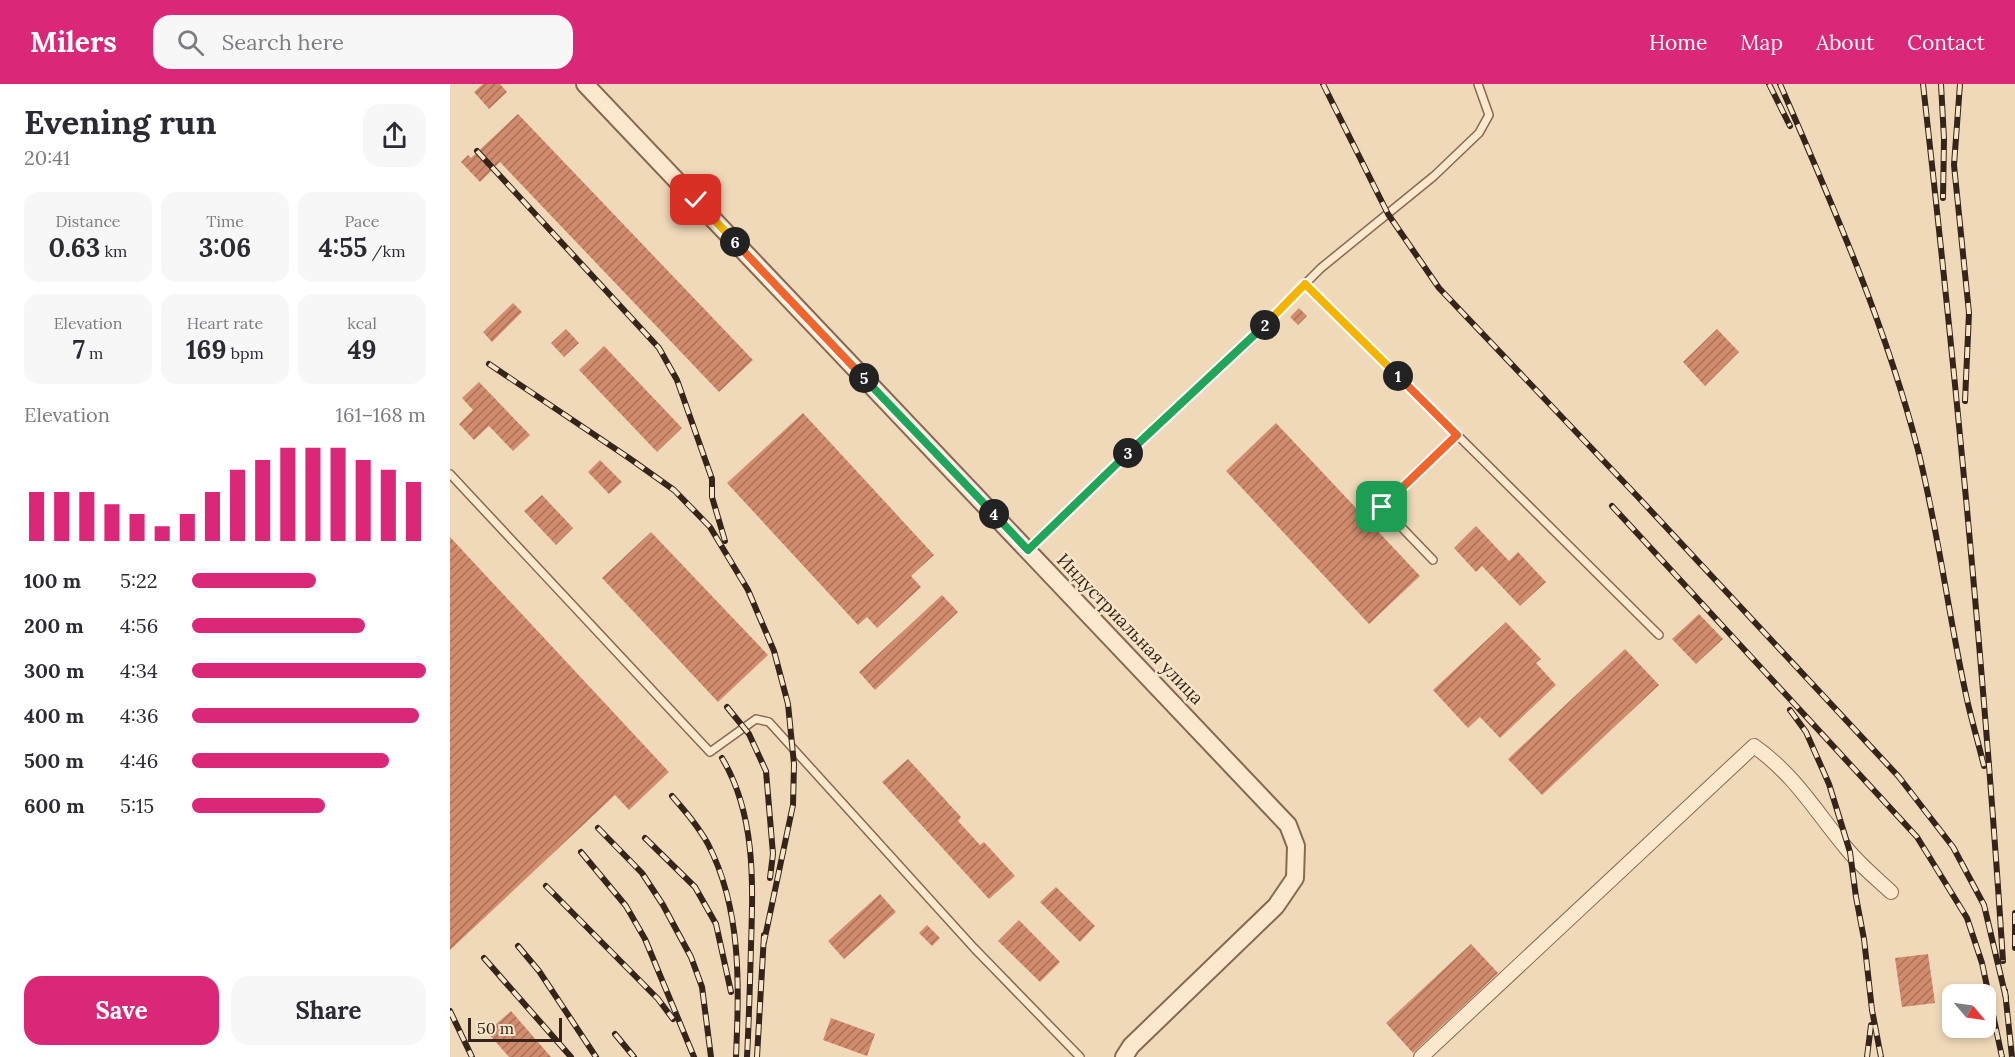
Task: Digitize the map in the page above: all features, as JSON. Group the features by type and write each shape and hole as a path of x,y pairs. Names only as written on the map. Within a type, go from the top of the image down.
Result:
{"street":[{"name":"Индустриальная улица","path":"585,84 1288,825 1296,846 1295,878 1276,906 1131,1046 1125,1057"},
{"path":"1421,1057 1754,746 1775,761 1801,788 1850,852 1891,892"}],"lane":[{"path":"1028,550 1245,344 1321,268 1434,176 1479,133 1489,115 1478,84"},
{"path":"1305,284 1659,635"},
{"path":"1433,560 1382,507 1457,435"},
{"path":"450,474 710,752 756,719 769,722 974,948 1080,1057"}],"building":[{"path":"483,84 500,84 507,92 489,109 474,92"},
{"path":"518,114 753,360 719,392 500,162 480,182 461,162 468,155 471,158"},
{"path":"513,303 522,312 492,342 483,332"},
{"path":"1299,308 1307,316 1298,325 1290,317"},
{"path":"566,329 579,343 564,357 551,343"},
{"path":"1717,329 1739,352 1705,386 1683,362"},
{"path":"604,346 682,428 657,452 579,370"},
{"path":"479,382 530,435 513,451 489,426 474,440 459,424 473,410 462,398"},
{"path":"803,413 934,555 911,576 921,587 877,628 867,617 858,625 727,483"},
{"path":"1276,423 1420,576 1369,624 1226,471"},
{"path":"600,460 622,482 609,494 588,472"},
{"path":"542,495 573,528 556,545 524,511"},
{"path":"1476,526 1509,561 1518,552 1546,582 1520,606 1482,566 1476,572 1454,548"},
{"path":"651,532 768,655 718,702 602,578"},
{"path":"450,537 669,772 629,810 615,795 450,950"},
{"path":"942,595 958,612 875,690 859,672"},
{"path":"1699,614 1723,639 1696,664 1672,639"},
{"path":"1506,622 1541,659 1536,663 1556,685 1500,738 1480,717 1468,728 1433,690"},
{"path":"1625,649 1659,685 1542,795 1508,759"},
{"path":"908,759 961,817 958,821 980,845 984,842 1015,876 989,899 882,782"},
{"path":"1056,887 1095,926 1080,942 1040,902"},
{"path":"880,894 896,912 844,959 828,941"},
{"path":"1019,920 1060,962 1040,982 998,941"},
{"path":"927,925 940,938 932,946 919,933"},
{"path":"1471,944 1498,973 1413,1053 1386,1023"},
{"path":"1928,954 1935,1003 1902,1007 1895,958"},
{"path":"511,1011 551,1057 509,1057 487,1032"},
{"path":"831,1018 875,1034 867,1056 823,1040"}],"railway":[{"path":"1323,84 1388,214 1439,288 1899,777 1953,847 1984,905 2006,998"},
{"path":"1769,84 1790,126"},
{"path":"1780,84 1856,264 1905,403 1925,482 1961,672 1984,766"},
{"path":"1923,84 1968,522 2003,961"},
{"path":"1941,84 1944,139 1943,198"},
{"path":"1960,84 1954,165 1969,313 1965,401"},
{"path":"477,151 659,348 677,380 712,479 712,497 725,541"},
{"path":"489,364 674,490 710,527 748,590 774,651 788,704 794,764 793,805 764,942"},
{"path":"1612,506 1917,837 1967,918 1982,963 2002,1057"},
{"path":"727,707 749,734 766,771 773,854 770,878"},
{"path":"1790,710 1806,732 1829,784 1850,852 1864,939 1872,1010 1881,1057"},
{"path":"722,758 741,803 750,850 752,898 747,1057"},
{"path":"672,796 708,844 727,895 736,948 738,1003 736,1057"},
{"path":"598,828 642,873 663,905 691,957 702,987 711,1057"},
{"path":"645,838 695,887 716,924 731,992"},
{"path":"581,852 626,906 645,939 694,1057"},
{"path":"546,886 658,999 673,1019"},
{"path":"2015,913 2015,948"},
{"path":"757,1057 764,935"},
{"path":"518,946 539,971 596,1057"},
{"path":"484,958 571,1057"},
{"path":"2005,991 2012,1057"},
{"path":"450,1011 472,1057"},
{"path":"1867,1057 1871,1025"},
{"path":"615,1034 634,1057"}],"route":[{"path":"696,200 1028,550 1305,284 1457,435 1382,507"}]}
